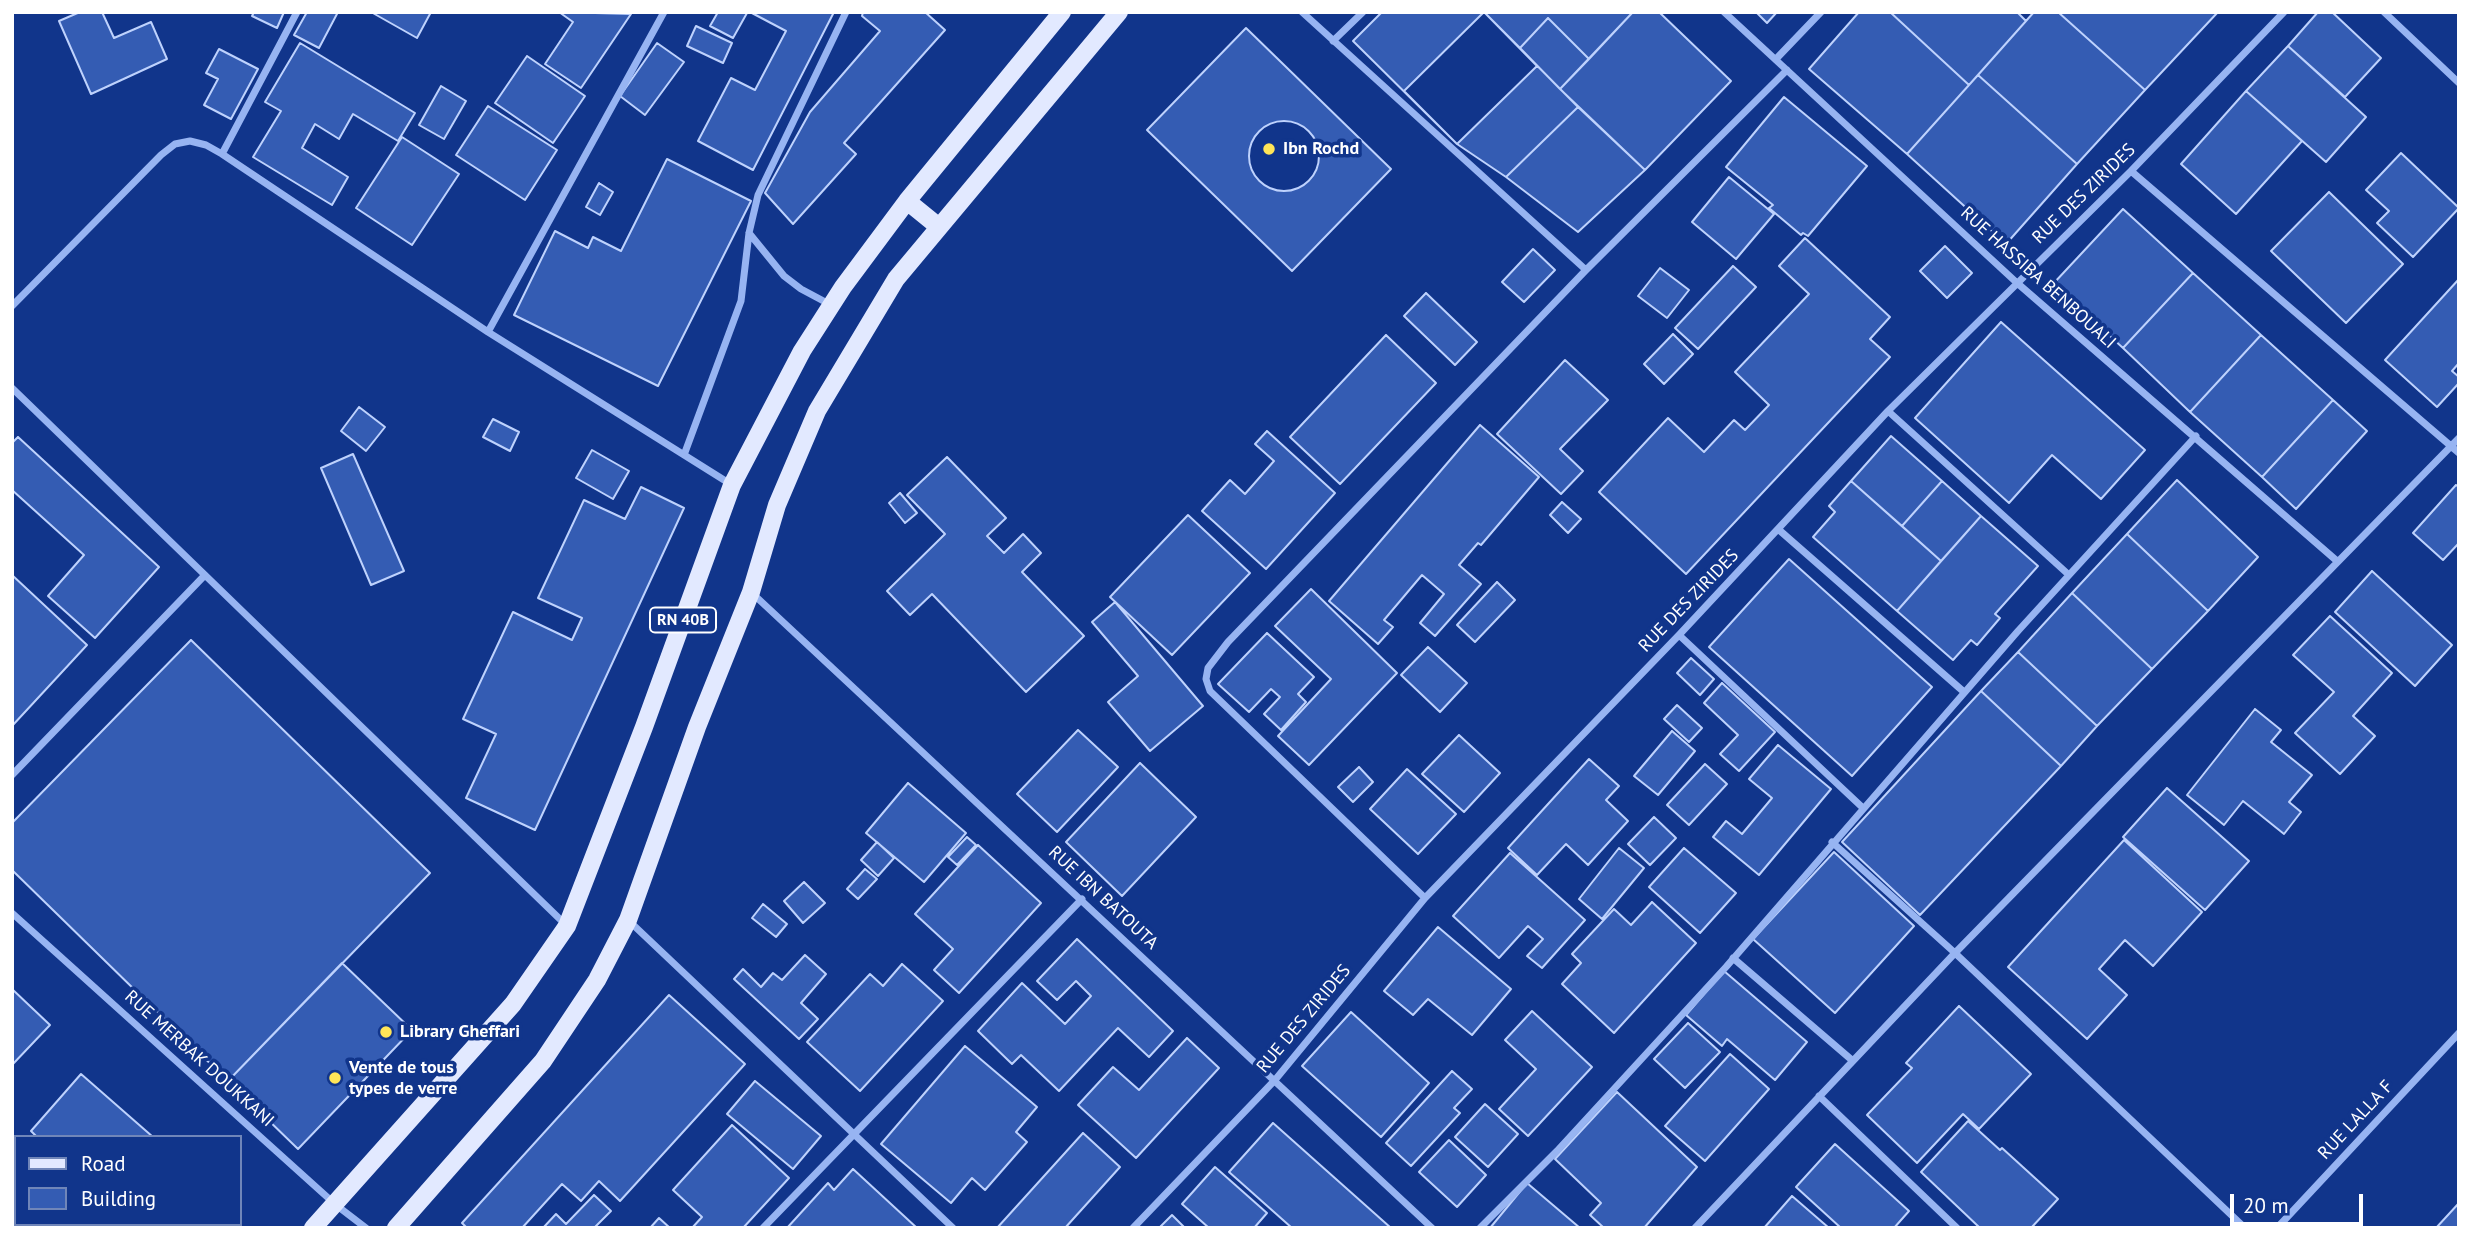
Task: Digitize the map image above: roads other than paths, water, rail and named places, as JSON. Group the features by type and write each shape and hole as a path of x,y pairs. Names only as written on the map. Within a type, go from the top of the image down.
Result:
{"main road":[{"name":"RN 40B","path":"313,1228 513,1004 567,926 645,727 732,485 802,351 831,305 907,201 1062,12"},
{"name":"RN 40B","path":"396,1228 543,1061 597,980 628,920 697,727 751,592 777,505 817,411 896,279 1119,12"},
{"path":"907,201 939,227"}],"street":[{"path":"222,154 297,12"},
{"path":"488,332 664,12"},
{"path":"684,456 741,301 749,233 758,195 846,12"},
{"path":"1301,12 1586,270"},
{"path":"1333,41 1363,12"},
{"name":"RUE HASSIBA BENBOUALI","path":"1724,12 2016,282 2196,436 2337,562"},
{"path":"1776,59 1821,12"},
{"name":"RUE DES ZIRIDES","path":"1133,1228 1275,1080 1425,898 1679,635 1888,411 2131,171 2284,12"},
{"path":"2384,12 2459,83"},
{"path":"1425,898 1210,691 1206,679 1208,668 1228,642 1586,270 1787,70"},
{"path":"12,306 175,144 190,141 206,145 222,154 488,332 732,485"},
{"path":"2131,171 2459,453"},
{"path":"749,233 784,276 801,289 831,305"},
{"path":"12,388 567,926"},
{"path":"1888,411 2069,575"},
{"path":"1480,1228 1557,1151 1733,958 1964,692 2196,436"},
{"path":"1697,1227 1955,953 2459,438"},
{"path":"1779,529 1964,692"},
{"path":"12,775 205,575"},
{"name":"RUE IBN BATOUTA","path":"751,592 1432,1228"},
{"path":"1679,635 1863,808"},
{"path":"1832,842 1955,953 2245,1228"},
{"path":"763,1228 1082,900"},
{"name":"RUE MERBAK DOUKKANI","path":"12,913 336,1205 366,1228"},
{"path":"628,920 953,1228"},
{"path":"1733,958 1853,1061"},
{"name":"RUE LALLA F","path":"2277,1228 2459,1033"},
{"path":"1819,1096 1957,1228"}],"place":[{"name":"Ibn Rochd","path":"1269,149"},
{"name":"Library Gheffari","path":"386,1032"},
{"name":"Vente de tous types de verre","path":"335,1078"}]}
